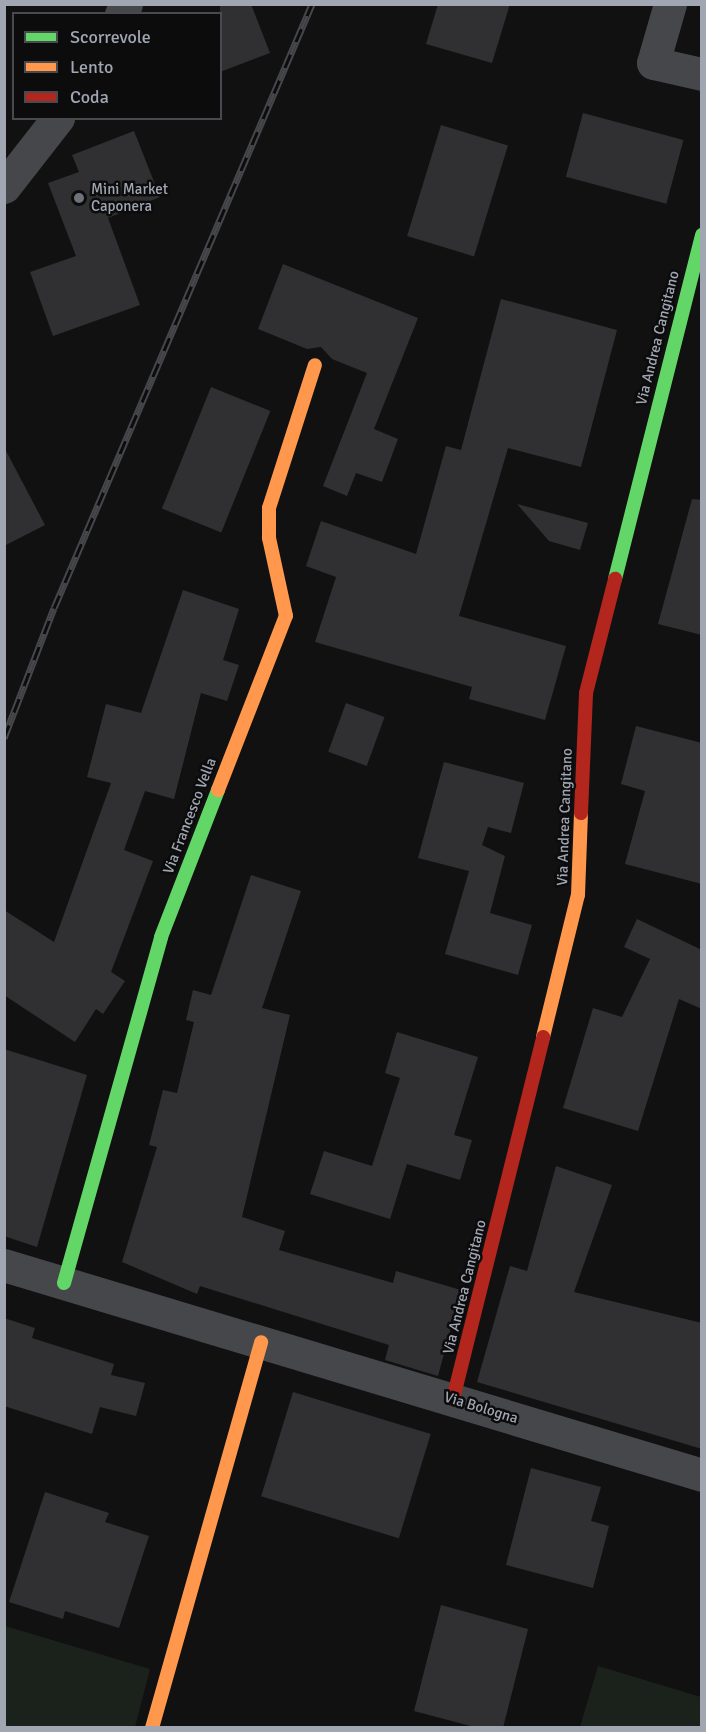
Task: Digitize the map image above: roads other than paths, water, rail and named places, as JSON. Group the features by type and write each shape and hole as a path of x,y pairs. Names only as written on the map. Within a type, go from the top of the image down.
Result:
{"street":[{"path":"670,4 653,63 702,74"},
{"path":"4,187 56,120"},
{"name":"Via Andrea Cangitano","path":"453,1399 578,896 586,693 702,235"},
{"name":"Via Francesco Vella","path":"64,1283 161,937 286,616 269,538 269,508 315,365"},
{"name":"Via Bologna","path":"4,1265 702,1475"},
{"path":"152,1728 261,1342"}],"railway":[{"path":"4,738 54,608 312,4"}],"place":[{"name":"Mini Market Caponera","path":"79,198"}]}
